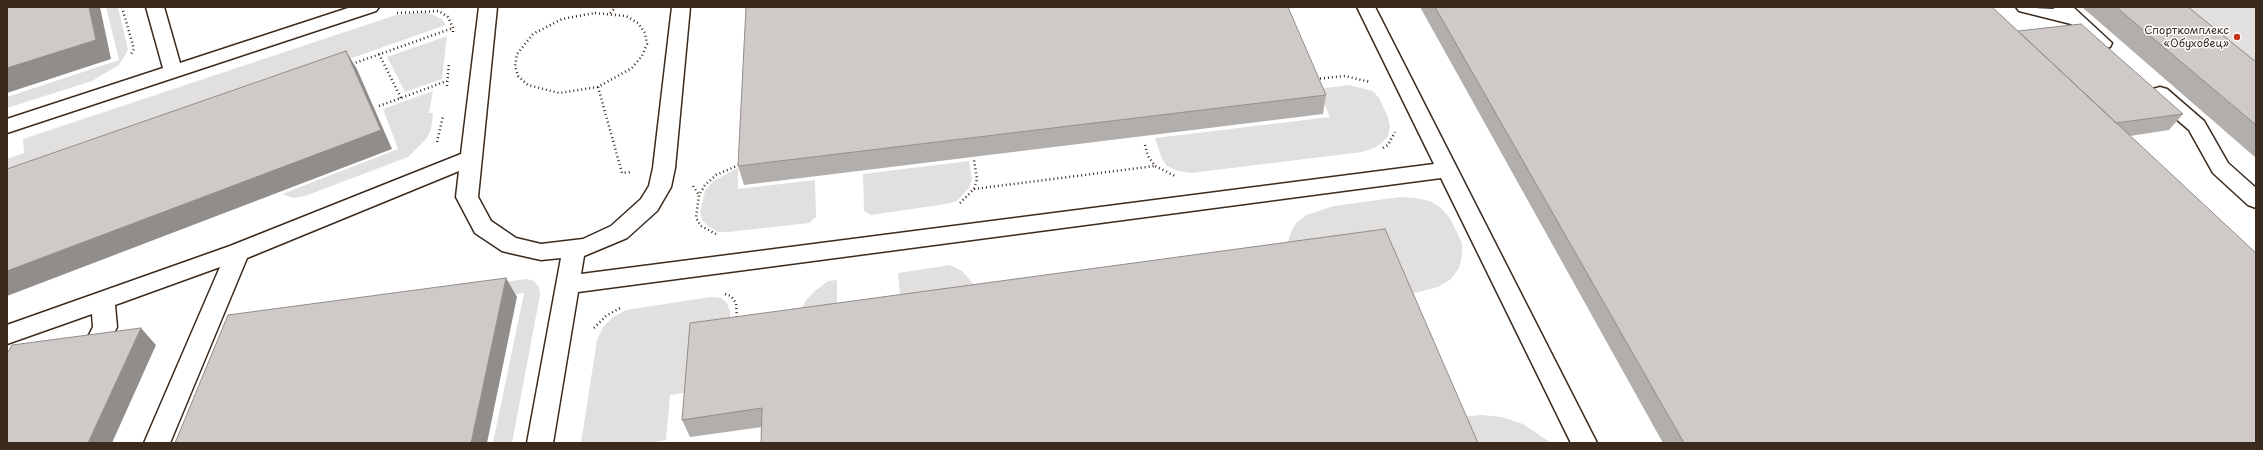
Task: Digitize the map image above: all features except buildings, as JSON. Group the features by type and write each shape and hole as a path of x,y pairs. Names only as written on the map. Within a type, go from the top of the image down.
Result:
{"lane":[{"path":"155,7 173,71"},
{"path":"7,126 370,7"},
{"path":"488,7 467,197 483,227 510,245 541,252 586,247 619,232 649,205 660,187 664,168 681,7"},
{"path":"1366,7 1584,443"},
{"path":"2025,7 2077,21"},
{"path":"2062,7 2119,58"},
{"path":"2149,84 2197,126 2220,168 2256,200"},
{"path":"7,335 238,252 470,159"},
{"path":"567,285 1448,170"},
{"path":"540,443 574,248"},
{"path":"157,443 238,252"},
{"path":"92,353 105,326 104,300"}],"path":[{"path":"610,13 616,7"},
{"path":"396,13 419,10 439,11 448,17 453,28 453,38"},
{"path":"610,13 626,16 638,23 646,33 647,44 642,56 632,68 617,78 598,87 578,92 559,93 542,90 528,85 518,76 515,66 517,54 523,44 547,26 578,14 610,13"},
{"path":"350,64 453,28"},
{"path":"379,54 400,98"},
{"path":"448,93 446,81 450,59"},
{"path":"1316,79 1345,76 1359,77 1374,85"},
{"path":"379,106 446,81"},
{"path":"598,87 622,173 664,168"},
{"path":"436,173 437,138 445,109"},
{"path":"1378,152 1388,145 1396,128"},
{"path":"1145,145 1148,156 1155,166 1166,173 1180,177"},
{"path":"953,206 968,197 974,189 977,179 974,160"},
{"path":"722,236 710,233 701,226 696,218 699,195 705,184 716,175 740,165"},
{"path":"974,189 1155,166"},
{"path":"720,293 731,296 736,303 737,323"},
{"path":"592,333 594,326 606,316 624,307"}],"shaded area":[{"path":"106,7 118,7 128,50 119,65 92,81 7,108 7,97 119,60"},
{"name":"Спорткомплекс «Обуховец»","path":"2181,7 2256,7 2256,67"},
{"path":"426,12 442,19 446,25 7,179 7,159 24,153 23,139 396,15"},
{"path":"447,36 442,79 405,92 387,57"},
{"path":"1349,85 1373,91 1379,98 1388,117 1390,127 1388,136 1382,143 1374,148 1362,152 1191,173 1178,171 1167,166 1162,159 1155,138 1330,117 1318,89"},
{"path":"433,91 429,113 433,113 431,130 426,139 408,157 305,196 293,198 282,194 398,149 383,109"},
{"path":"969,161 972,179 969,188 957,201 871,215 864,211 863,174"},
{"path":"738,168 738,189 815,180 816,217 809,223 729,232 718,232 709,227 702,220 700,212 705,191 713,181"},
{"path":"1400,197 1430,201 1441,208 1450,218 1462,243 1462,256 1459,268 1451,279 1438,287 1407,295 1288,255 1288,242 1291,232 1296,223 1306,215 1334,206"},
{"path":"950,265 962,271 977,288 901,308 898,273"},
{"path":"526,279 534,281 539,287 540,295 512,443 493,443 524,293 489,297 505,282"},
{"path":"837,280 837,316 801,310 806,300 815,291 828,281"},
{"path":"710,297 721,298 727,303 730,312 730,324 684,393 670,395 666,440 648,443 581,443 597,340 603,327 613,317 626,310"},
{"path":"1481,415 1502,417 1523,424 1551,443 1471,443 1461,417"}],"place":[{"name":"Спорткомплекс «Обуховец»","path":"2237,37"}]}
